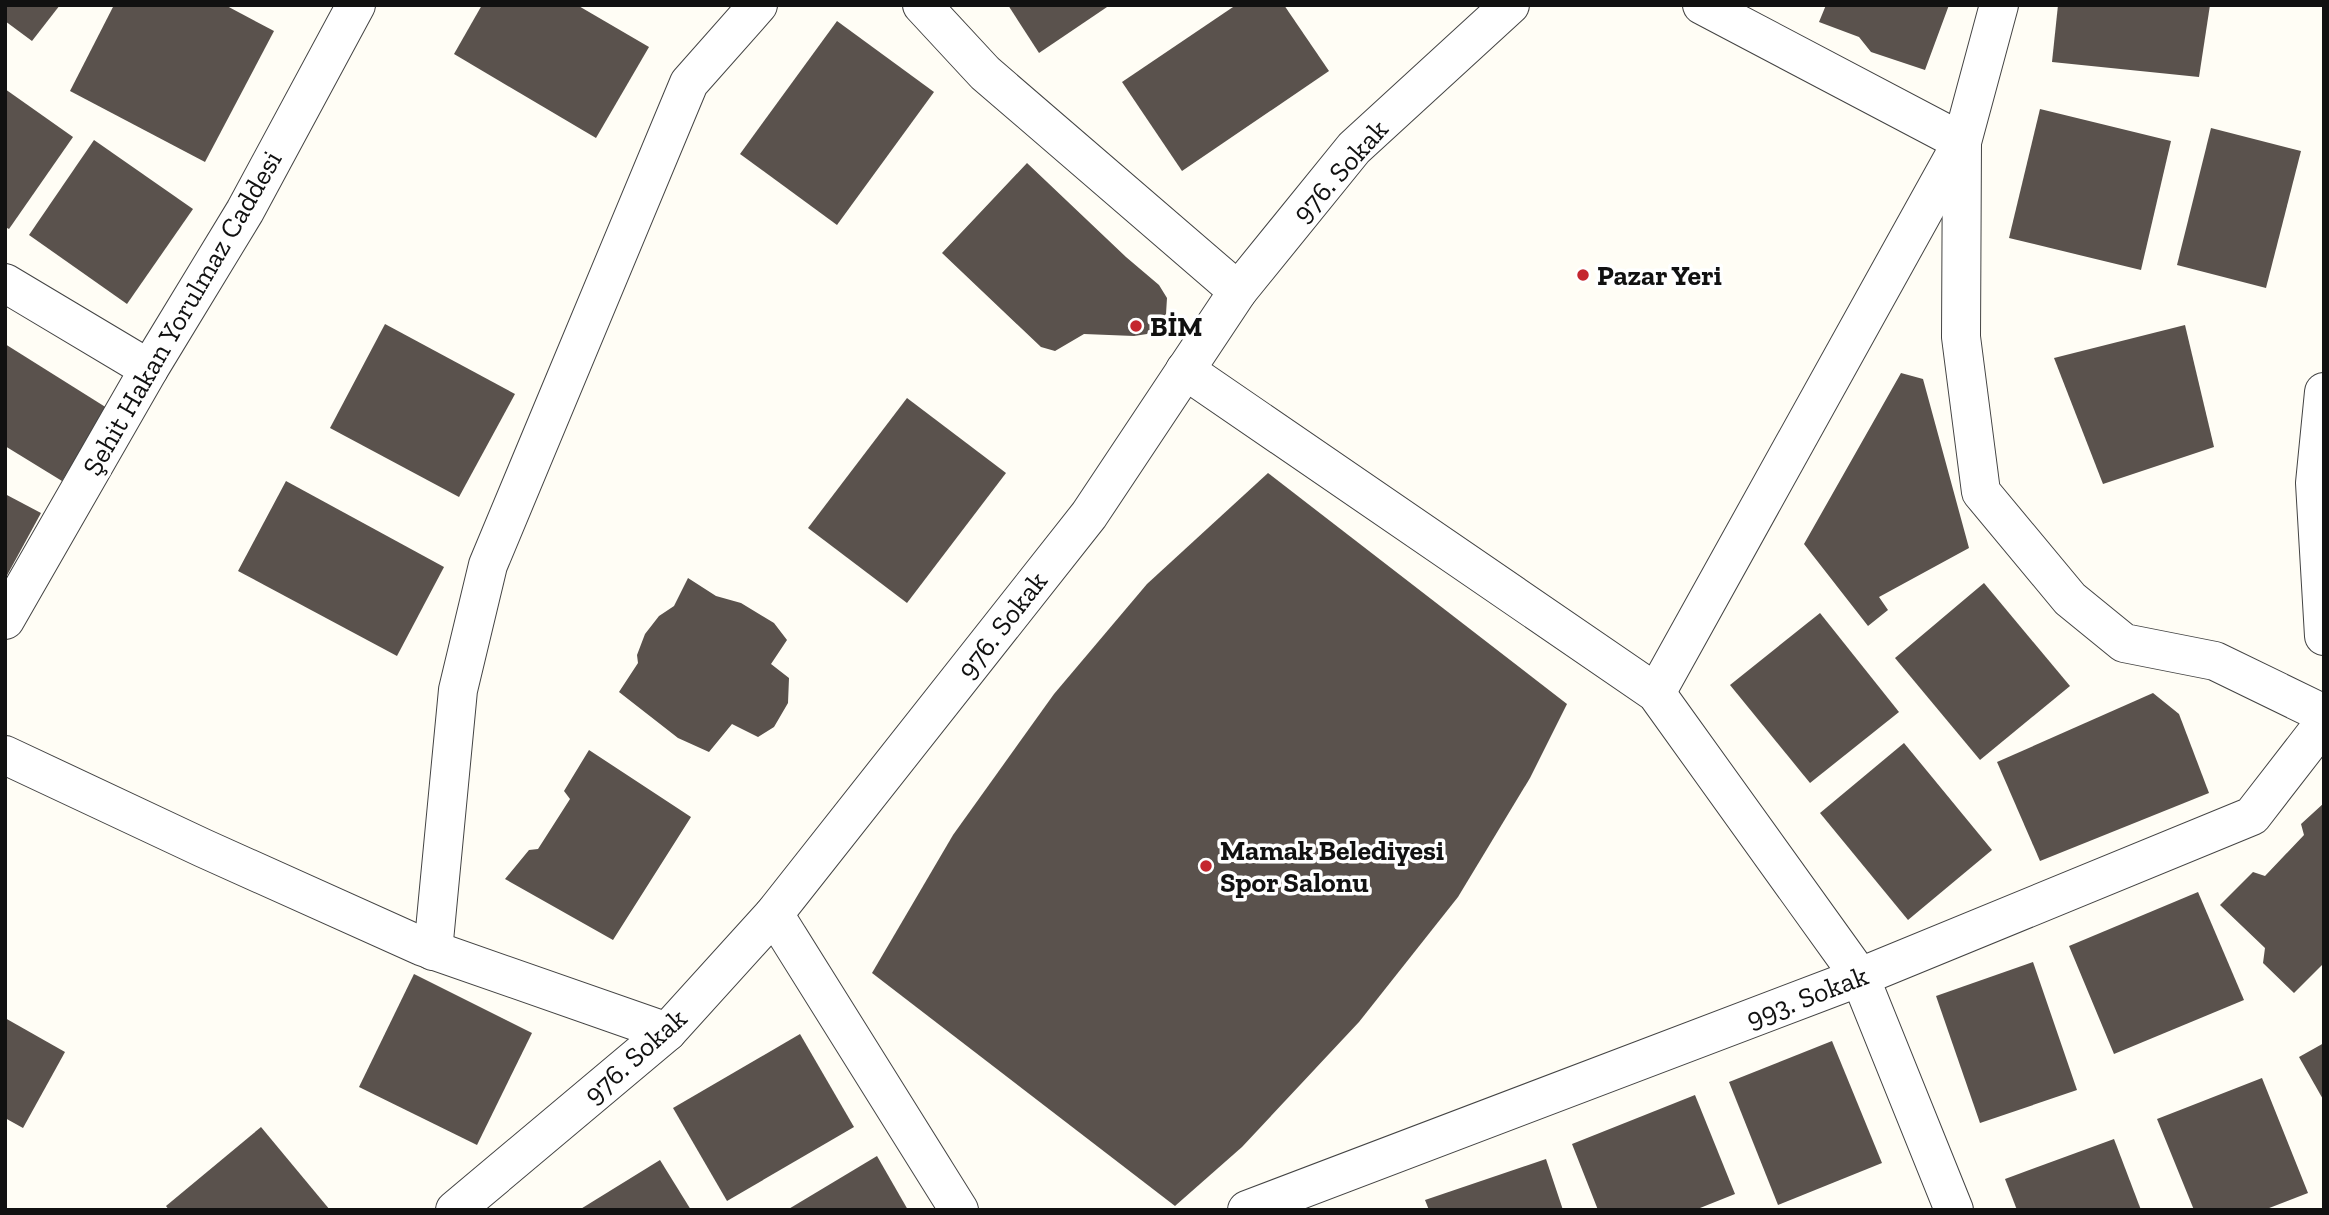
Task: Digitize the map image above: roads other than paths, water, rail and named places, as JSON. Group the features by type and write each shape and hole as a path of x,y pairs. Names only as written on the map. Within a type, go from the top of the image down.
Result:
{"street":[{"path":"433,951 458,690 488,565 689,83 758,5"},
{"path":"922,5 985,73 1238,291"},
{"name":"976. Sokak","path":"455,1210 667,1032 774,914 1089,515 1238,291 1354,148 1510,5"},
{"path":"1702,5 1962,142"},
{"path":"1656,693 1962,142 1998,5"},
{"name":"Şehit Hakan Yorulmaz Caddesi","path":"5,620 149,369 245,211 340,11"},
{"path":"1962,142 1961,337 1981,492 2070,599 2124,643 2215,661 2324,714"},
{"path":"5,284 149,369"},
{"path":"1185,370 1656,693 1860,977 1954,1210"},
{"path":"2324,392 2315,483 2324,636"},
{"name":"993. Sokak","path":"1247,1210 1860,977 2252,816 2324,723"},
{"path":"5,755 203,848 433,951 667,1032"},
{"path":"774,914 959,1210"}],"place":[{"name":"Pazar Yeri","path":"1583,275"},
{"name":"BİM","path":"1136,326"},
{"name":"Mamak Belediyesi Spor Salonu","path":"1206,866"}]}
